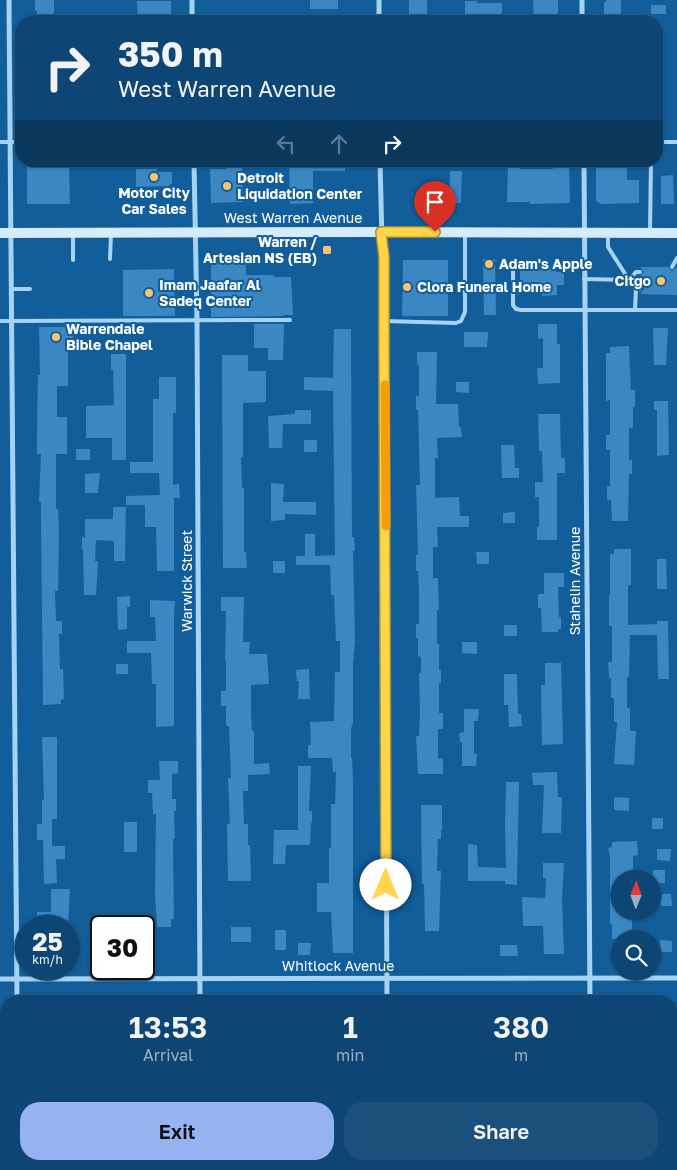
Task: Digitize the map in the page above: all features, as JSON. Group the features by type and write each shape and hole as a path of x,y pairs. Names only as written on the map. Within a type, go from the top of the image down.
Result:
{"main road":[{"name":"West Warren Avenue","path":"0,233 677,233"}],"street":[{"path":"9,0 17,915"},
{"path":"192,0 192,15"},
{"path":"379,0 379,15"},
{"path":"582,0 582,15"},
{"name":"Warwick Street","path":"194,167 197,320 200,995"},
{"path":"380,167 381,232 384,257 387,995"},
{"name":"Stahelin Avenue","path":"584,167 590,995"},
{"name":"Whitlock Avenue","path":"0,978 15,978"},
{"name":"Whitlock Avenue","path":"80,978 677,978"},
{"path":"17,980 17,995"}],"lane":[{"path":"0,142 15,142"},
{"path":"663,142 677,142"},
{"path":"650,233 651,167"},
{"path":"384,321 456,323 460,321 464,312 465,232"},
{"path":"73,233 73,260"},
{"path":"110,259 111,233"},
{"path":"608,233 608,247 629,280 638,289 635,310"},
{"path":"672,267 677,258"},
{"path":"513,271 513,305 516,309 677,310"},
{"path":"629,280 636,272 640,272"},
{"path":"584,279 640,280"},
{"path":"12,289 30,288"},
{"path":"0,321 72,319 290,320"}],"building":[{"path":"35,0 54,0 54,15 37,15 37,11 35,11"},
{"path":"310,0 338,0 338,9 310,9"},
{"path":"409,0 427,0 427,15 409,15"},
{"path":"533,0 558,0 558,15 534,15"},
{"path":"606,0 621,0 621,15 604,15 604,2"},
{"path":"137,1 171,1 171,15 138,15"},
{"path":"465,1 502,3 502,15 465,15"},
{"path":"651,5 666,5 666,14 651,14"},
{"path":"27,167 69,167 70,204 27,204"},
{"path":"226,167 242,167 243,202 211,203 210,169 226,169"},
{"path":"289,167 345,167 345,171 313,171 313,203 290,204"},
{"path":"508,167 553,169 553,167 569,167 570,203 530,204 530,202 507,202"},
{"path":"596,167 627,167 627,180 639,180 639,203 601,204 596,201"},
{"name":"Motor City Car Sales","path":"136,169 157,169 157,172 172,172 172,183 168,186 136,187"},
{"path":"450,171 462,171 461,203 449,203"},
{"path":"673,175 674,204 661,204 661,176"},
{"path":"211,258 246,258 246,275 291,277 293,315 211,317"},
{"path":"483,259 495,259 496,315 484,315"},
{"path":"403,260 448,260 448,316 402,316"},
{"path":"540,266 556,266 556,272 564,272 564,285 557,285 557,295 542,296 542,291 520,291 520,271 540,271"},
{"path":"640,267 668,267 672,271 677,267 677,295 640,294 644,289 640,285 644,280 640,276 644,272"},
{"name":"Imam Jaafar Al Sadeq Center","path":"174,269 175,316 123,316 123,270"},
{"path":"254,324 284,324 283,360 268,360 268,348 254,348"},
{"path":"538,324 557,324 557,344 560,344 560,383 538,384 537,368 543,368 543,338 538,339"},
{"path":"39,327 73,327 73,348 68,348 68,386 57,386 57,417 67,417 67,454 56,454 56,509 58,509 59,531 58,591 55,591 56,621 62,621 62,634 59,634 60,669 63,669 64,699 61,700 61,704 43,705 41,502 39,502 41,454 37,454 38,375 40,375"},
{"path":"653,328 668,328 666,365 654,365"},
{"path":"334,329 351,329 352,537 354,537 355,551 353,551 355,641 353,724 351,730 353,780 353,953 333,953 331,912 317,912 317,883 329,883 331,804 335,804 336,772 333,772 332,758 308,758 308,745 311,745 310,722 334,721 335,672 340,672 340,641 336,641 334,595 331,595 330,565 296,565 296,556 305,556 305,534 315,534 315,556 335,555 333,391 304,390 304,377 333,378"},
{"path":"464,332 488,332 487,347 464,347"},
{"path":"629,346 631,390 635,390 635,407 633,407 633,428 629,428 629,460 632,460 632,474 629,474 628,521 612,521 611,500 607,500 607,486 610,486 610,450 606,450 606,435 610,435 610,400 606,401 606,353 610,353 610,347"},
{"path":"417,352 437,352 436,404 458,404 459,427 461,427 462,437 437,438 438,458 435,458 435,498 459,497 460,516 469,516 469,527 437,527 438,547 433,547 433,578 438,578 437,644 439,644 439,670 441,670 439,713 443,713 443,729 438,729 438,759 443,758 443,774 418,774 416,736 419,736 419,673 421,673 421,657 418,656 418,638 416,638 416,624 419,624 419,591 418,571 416,571 416,555 418,555 416,485 420,485 418,410 416,410 416,396 419,396"},
{"path":"111,354 126,354 126,460 112,460 112,438 86,438 86,406 114,405"},
{"path":"222,355 248,355 248,371 266,371 266,402 243,403 243,457 241,457 242,488 244,488 244,552 246,552 247,568 223,568"},
{"path":"159,377 176,377 176,413 173,413 173,485 179,484 180,498 174,498 174,571 157,571 156,527 145,527 145,505 126,505 126,496 160,495 159,473 130,473 130,462 153,462 153,399 159,399"},
{"path":"456,382 469,382 469,393 456,392"},
{"path":"654,401 668,401 669,455 657,456 657,410 654,410"},
{"path":"295,410 311,410 311,424 283,424 282,448 269,448 268,416 295,414"},
{"path":"538,414 560,414 561,458 565,458 565,473 557,473 557,540 537,540 539,497 535,497 535,482 543,482 542,451 539,451"},
{"path":"304,440 317,440 317,452 304,452"},
{"path":"501,445 514,445 515,468 519,468 519,478 502,478"},
{"path":"76,449 90,449 90,460 76,460"},
{"path":"100,473 98,493 85,493 85,474"},
{"path":"271,483 284,484 283,502 316,502 316,515 285,514 285,520 271,521"},
{"path":"113,507 126,507 125,561 114,561 114,541 96,540 95,561 98,561 96,595 84,595 82,537 85,538 85,519 113,519"},
{"path":"515,512 515,523 503,523 503,513"},
{"path":"614,549 631,549 631,585 628,585 628,625 657,624 657,621 668,621 669,679 658,679 657,635 630,635 627,708 630,708 630,731 636,731 634,765 614,764 617,722 614,722 614,698 611,698 611,678 609,678 608,662 612,662 612,626 609,626 609,595 610,554 614,554"},
{"path":"476,552 489,552 489,564 477,564"},
{"path":"657,559 666,559 667,589 657,589"},
{"path":"273,561 285,561 285,573 273,573"},
{"path":"544,573 564,573 564,587 558,587 561,629 558,629 558,632 542,632 541,608 538,608 538,594 544,594"},
{"path":"130,596 130,607 127,607 127,629 118,630 117,597"},
{"path":"221,597 244,597 243,642 250,642 249,654 267,654 269,684 251,685 251,713 252,731 254,731 254,764 269,763 270,774 248,775 248,791 243,791 244,824 248,824 248,845 250,845 251,881 228,881 227,824 230,824 228,778 231,778 229,726 226,726 226,706 221,706 221,691 226,691 226,611 221,611"},
{"path":"150,600 175,601 174,726 156,727 156,684 152,684 151,653 127,653 127,641 156,641 155,617 150,617"},
{"path":"504,625 517,625 517,636 504,636"},
{"path":"462,642 477,642 477,654 462,653"},
{"path":"545,663 561,663 563,744 542,745 541,685 545,685"},
{"path":"116,664 128,664 128,674 116,674"},
{"path":"309,669 310,699 298,699 299,681 297,681 296,670"},
{"path":"504,674 517,674 518,714 521,714 522,726 509,727 508,705 504,705"},
{"path":"464,709 479,709 478,721 474,721 474,754 477,754 476,766 462,766 462,742 460,742 459,733 464,732"},
{"path":"42,737 57,737 57,819 52,819 52,846 65,846 65,859 56,859 57,883 44,884 43,840 37,840 37,824 42,824 42,800 44,800"},
{"path":"159,761 178,761 178,773 172,774 172,799 176,799 176,811 174,811 175,839 173,839 174,919 171,919 171,927 157,927 155,894 156,814 153,814 152,793 148,793 148,780 160,780"},
{"path":"298,766 311,766 309,811 312,811 312,823 310,845 286,845 285,864 273,864 274,830 298,830"},
{"path":"557,772 558,797 562,797 561,833 542,833 544,785 533,785 532,773"},
{"path":"506,782 519,782 517,885 505,884 505,881 468,881 468,844 477,845 478,867 506,868"},
{"path":"614,797 629,798 629,811 614,810"},
{"path":"421,805 442,805 442,830 441,839 438,839 437,871 441,871 439,931 425,931 424,884 422,884"},
{"path":"652,818 663,818 663,829 652,829"},
{"path":"124,822 137,822 137,852 124,852"},
{"path":"637,841 638,855 633,856 633,870 611,870 611,920 632,920 632,930 612,930 612,924 610,924 610,857 608,848 612,847 612,842"},
{"path":"657,849 671,849 670,861 657,860"},
{"path":"543,863 564,863 562,899 564,954 544,954 543,926 523,926 522,897 545,898 546,878 543,878"},
{"path":"661,870 665,870 665,883 661,883"},
{"path":"51,889 70,889 69,915 37,915 37,912 51,912"},
{"path":"661,894 671,894 672,906 661,906"},
{"path":"231,927 251,927 251,942 231,942"},
{"path":"275,930 286,930 286,950 275,950"},
{"path":"661,940 672,941 672,952 661,952"},
{"path":"298,943 311,943 310,955 298,955"},
{"path":"500,945 517,945 518,956 500,956"}],"slow traffic":[{"path":"385,385 386,526"}],"place":[{"name":"Motor City Car Sales","path":"154,177"},
{"name":"Detroit Liquidation Center","path":"227,186"},
{"name":"Warren / Artesian NS (EB)","path":"327,250"},
{"name":"Adam's Apple","path":"489,264"},
{"name":"Citgo","path":"661,281"},
{"name":"Clora Funeral Home","path":"407,287"},
{"name":"Imam Jaafar Al Sadeq Center","path":"149,293"},
{"name":"Warrendale Bible Chapel","path":"56,337"}],"route":[{"path":"386,885 384,257 381,232 435,232"}]}
